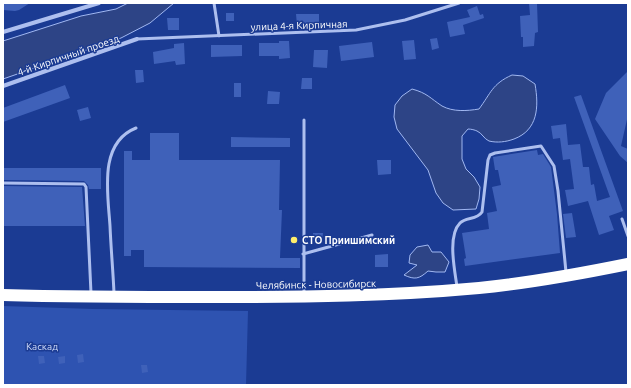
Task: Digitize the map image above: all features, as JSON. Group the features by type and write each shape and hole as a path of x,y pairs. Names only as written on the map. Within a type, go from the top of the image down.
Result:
{"highway":[{"name":"Челябинск - Новосибирск","path":"3,296 304,297 388,294 457,290 567,276 628,264"}],"street":[{"path":"3,32 92,4 100,3"},
{"name":"4-й Кирпичный проезд","path":"3,86 137,39"}],"lane":[{"path":"214,3 219,36"},
{"name":"улица 4-я Кирпичная","path":"137,39 356,30 405,20 459,3"},
{"path":"304,120 304,297"},
{"path":"114,297 107,186 108,164 117,142 128,131 136,128"},
{"path":"457,290 452,247 453,239 461,222 479,216 482,212 488,160 490,155 541,146 554,166 567,276"},
{"path":"3,183 84,184 86,187 91,297"},
{"path":"622,219 628,236"},
{"path":"303,254 372,235"}],"green space":[{"name":"Каскад","path":"3,306 248,311 246,385 3,385"}],"shaded area":[{"path":"128,3 174,3 150,23 121,38 3,79 3,41 81,16 116,9"},
{"path":"512,75 523,76 535,84 537,101 535,117 532,124 522,135 502,142 489,141 479,132 468,129 462,136 462,159 466,169 474,177 480,187 479,199 476,209 453,210 443,203 436,193 428,170 397,129 394,117 395,105 402,96 412,89 425,94 446,108 465,111 479,109 496,85"},
{"path":"428,245 432,252 441,252 449,262 445,272 428,271 417,278 411,278 404,275 417,265 409,263 410,255 417,247"}],"building":[{"path":"3,3 30,3 15,11 3,10"},
{"path":"529,3 537,3 538,32 535,33 534,46 523,47 520,16 530,15"},
{"path":"477,6 480,15 483,14 484,18 463,25 465,34 450,37 447,22 470,17 467,10"},
{"path":"226,13 234,13 234,21 226,21"},
{"path":"296,14 319,14 319,25 297,25"},
{"path":"167,18 179,18 179,30 168,30"},
{"path":"437,38 439,48 432,50 430,39"},
{"path":"414,40 416,59 404,60 402,41"},
{"path":"279,41 289,41 290,58 279,59 279,56 259,56 259,43 279,43"},
{"path":"372,42 374,57 341,61 339,46"},
{"path":"184,43 185,64 176,65 175,61 154,64 153,52 174,48 174,44"},
{"path":"211,45 242,45 242,56 211,57"},
{"path":"314,50 328,50 327,68 313,67"},
{"path":"135,70 143,70 144,82 136,83"},
{"path":"628,71 628,115 621,146 628,149 628,163 620,156 595,119 606,93"},
{"path":"302,78 312,78 312,89 301,89"},
{"path":"234,83 241,83 241,97 234,97"},
{"path":"65,85 70,98 3,122 3,108"},
{"path":"268,91 280,92 279,104 267,104"},
{"path":"581,95 623,211 609,216 614,230 599,235 588,201 568,206 565,190 574,189 570,159 563,160 560,138 553,139 551,126 566,124 568,145 580,144 583,167 589,167 591,185 594,184 597,201 610,197 574,97"},
{"path":"88,107 91,118 80,121 77,110"},
{"path":"150,133 179,133 179,160 280,160 279,210 282,210 280,258 300,258 300,268 144,267 144,250 131,250 131,256 124,256 124,151 132,151 132,160 150,160"},
{"path":"231,137 290,138 290,147 231,147"},
{"path":"537,150 538,155 543,154 551,167 560,253 465,266 464,259 466,258 462,233 489,229 487,213 497,211 492,187 501,185 498,170 495,170 493,157"},
{"path":"377,160 391,160 391,174 378,175"},
{"path":"3,168 101,168 101,189 89,189 88,185 84,181 3,180"},
{"path":"3,186 82,187 85,226 3,226"},
{"path":"572,213 576,237 566,238 563,214"},
{"path":"313,233 323,233 322,240 313,240"},
{"path":"388,254 388,267 375,267 375,255"},
{"path":"83,354 84,362 78,363 77,355"},
{"path":"38,356 44,356 45,363 39,364"},
{"path":"65,356 65,363 59,364 58,357"},
{"path":"141,365 147,365 148,372 142,373"}],"place":[{"name":"СТО Приишимский","path":"294,240"}]}
